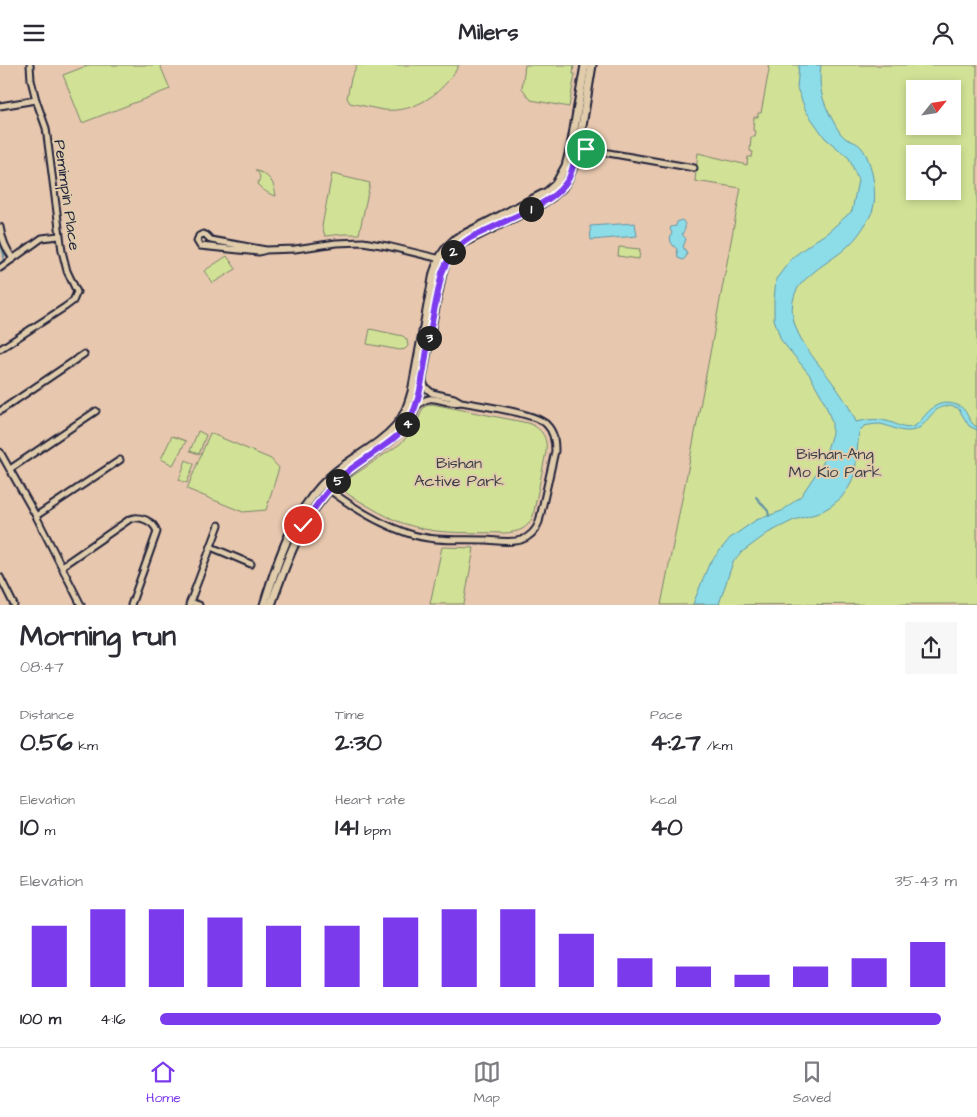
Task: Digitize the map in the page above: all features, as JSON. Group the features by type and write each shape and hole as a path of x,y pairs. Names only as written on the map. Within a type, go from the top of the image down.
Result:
{"main road":[{"path":"574,147 585,65"},
{"path":"271,605 292,548 314,507 346,473 401,431 412,416 422,379 445,249 457,238 537,199 556,184 562,176 574,147 592,65"},
{"path":"264,605 273,576 300,514 330,476 380,440 397,426 402,418 412,392 434,273 443,260"}],"street":[{"name":"Pemimpin Place","path":"0,349 65,307 72,301 77,292 67,271 59,236 46,128 36,100 31,80 30,65"},
{"path":"0,106 36,100"},
{"path":"574,147 694,168"},
{"path":"0,229 5,247 13,259"},
{"path":"266,250 259,252 205,247 200,246 197,241 200,236 206,235 211,240 266,250 289,250 336,243 363,242 404,249 443,260"},
{"path":"0,267 42,238 59,236"},
{"path":"0,411 84,354"},
{"path":"322,485 382,524 424,538 510,541 522,540 531,534 539,521 555,451 555,439 548,425 536,417 432,393 422,379"},
{"path":"415,407 422,401 431,398 454,403 461,401"},
{"path":"10,469 96,411"},
{"path":"0,452 62,566 78,604"},
{"path":"36,516 120,460"},
{"path":"62,566 134,517 139,517 153,524 158,532 131,605"},
{"path":"199,605 190,603 219,525"},
{"path":"211,547 250,564"},
{"path":"0,577 14,605"}],"green space":[{"path":"89,65 160,65 170,89 82,123 63,75"},
{"path":"357,65 459,65 445,84 428,99 407,108 384,110 350,103 347,98 351,78"},
{"path":"525,65 574,65 573,74 575,74 569,107 531,100 522,88"},
{"name":"Bishan-Ang Mo Kio Park","path":"768,65 977,65 977,604 661,605 741,188 695,181 698,153 747,165 748,157 752,157 753,152 750,151 751,137 755,137 756,131 753,130 754,117 758,117 758,113 761,113 769,70"},
{"path":"255,170 270,179 276,196 266,192 257,184 260,176"},
{"path":"332,174 370,183 359,234 325,236 322,226"},
{"path":"619,247 640,249 639,259 618,256"},
{"path":"227,256 236,269 213,283 204,271"},
{"path":"370,329 403,336 407,340 408,346 400,350 367,344"},
{"name":"Bishan Active Park","path":"432,404 528,423 540,430 545,438 546,452 533,516 525,527 518,531 505,533 446,532 423,529 387,516 345,491 344,486 348,479 400,444 415,427 423,408"},
{"path":"198,431 206,435 199,454 190,451"},
{"path":"210,433 271,459 279,468 266,510 243,512 187,489"},
{"path":"172,436 186,441 173,465 161,459"},
{"path":"186,460 194,464 187,483 179,480"},
{"path":"442,547 474,548 464,604 430,604"}],"water":[{"path":"799,65 821,65 821,87 826,106 841,134 859,145 864,151 872,171 875,195 872,213 854,240 843,251 802,282 797,289 792,309 798,333 804,345 844,399 856,422 878,420 908,428 917,424 936,406 951,403 963,409 971,422 977,427 977,430 969,426 958,408 949,406 937,410 915,430 901,430 880,424 864,426 859,432 855,473 849,487 841,498 819,513 794,520 768,533 742,552 733,562 719,604 693,604 709,564 730,538 756,520 782,511 801,496 823,463 832,433 832,423 821,395 809,374 781,340 774,319 776,279 793,257 827,233 852,211 858,180 849,158 825,138 806,111 797,88"},
{"path":"681,220 685,226 682,234 686,239 683,247 687,253 683,260 678,258 677,249 672,244 670,238 672,233 671,227 676,226 677,222"},
{"path":"635,223 637,236 591,240 590,226"}],"waterway":[{"path":"0,241 4,255 3,261 0,263"},
{"path":"756,497 768,511 769,516"}],"route":[{"path":"303,525 314,507 346,473 386,444 401,431 412,416 422,379 442,273 446,261 462,243 538,205 562,188 573,167 578,148 586,149"}]}
